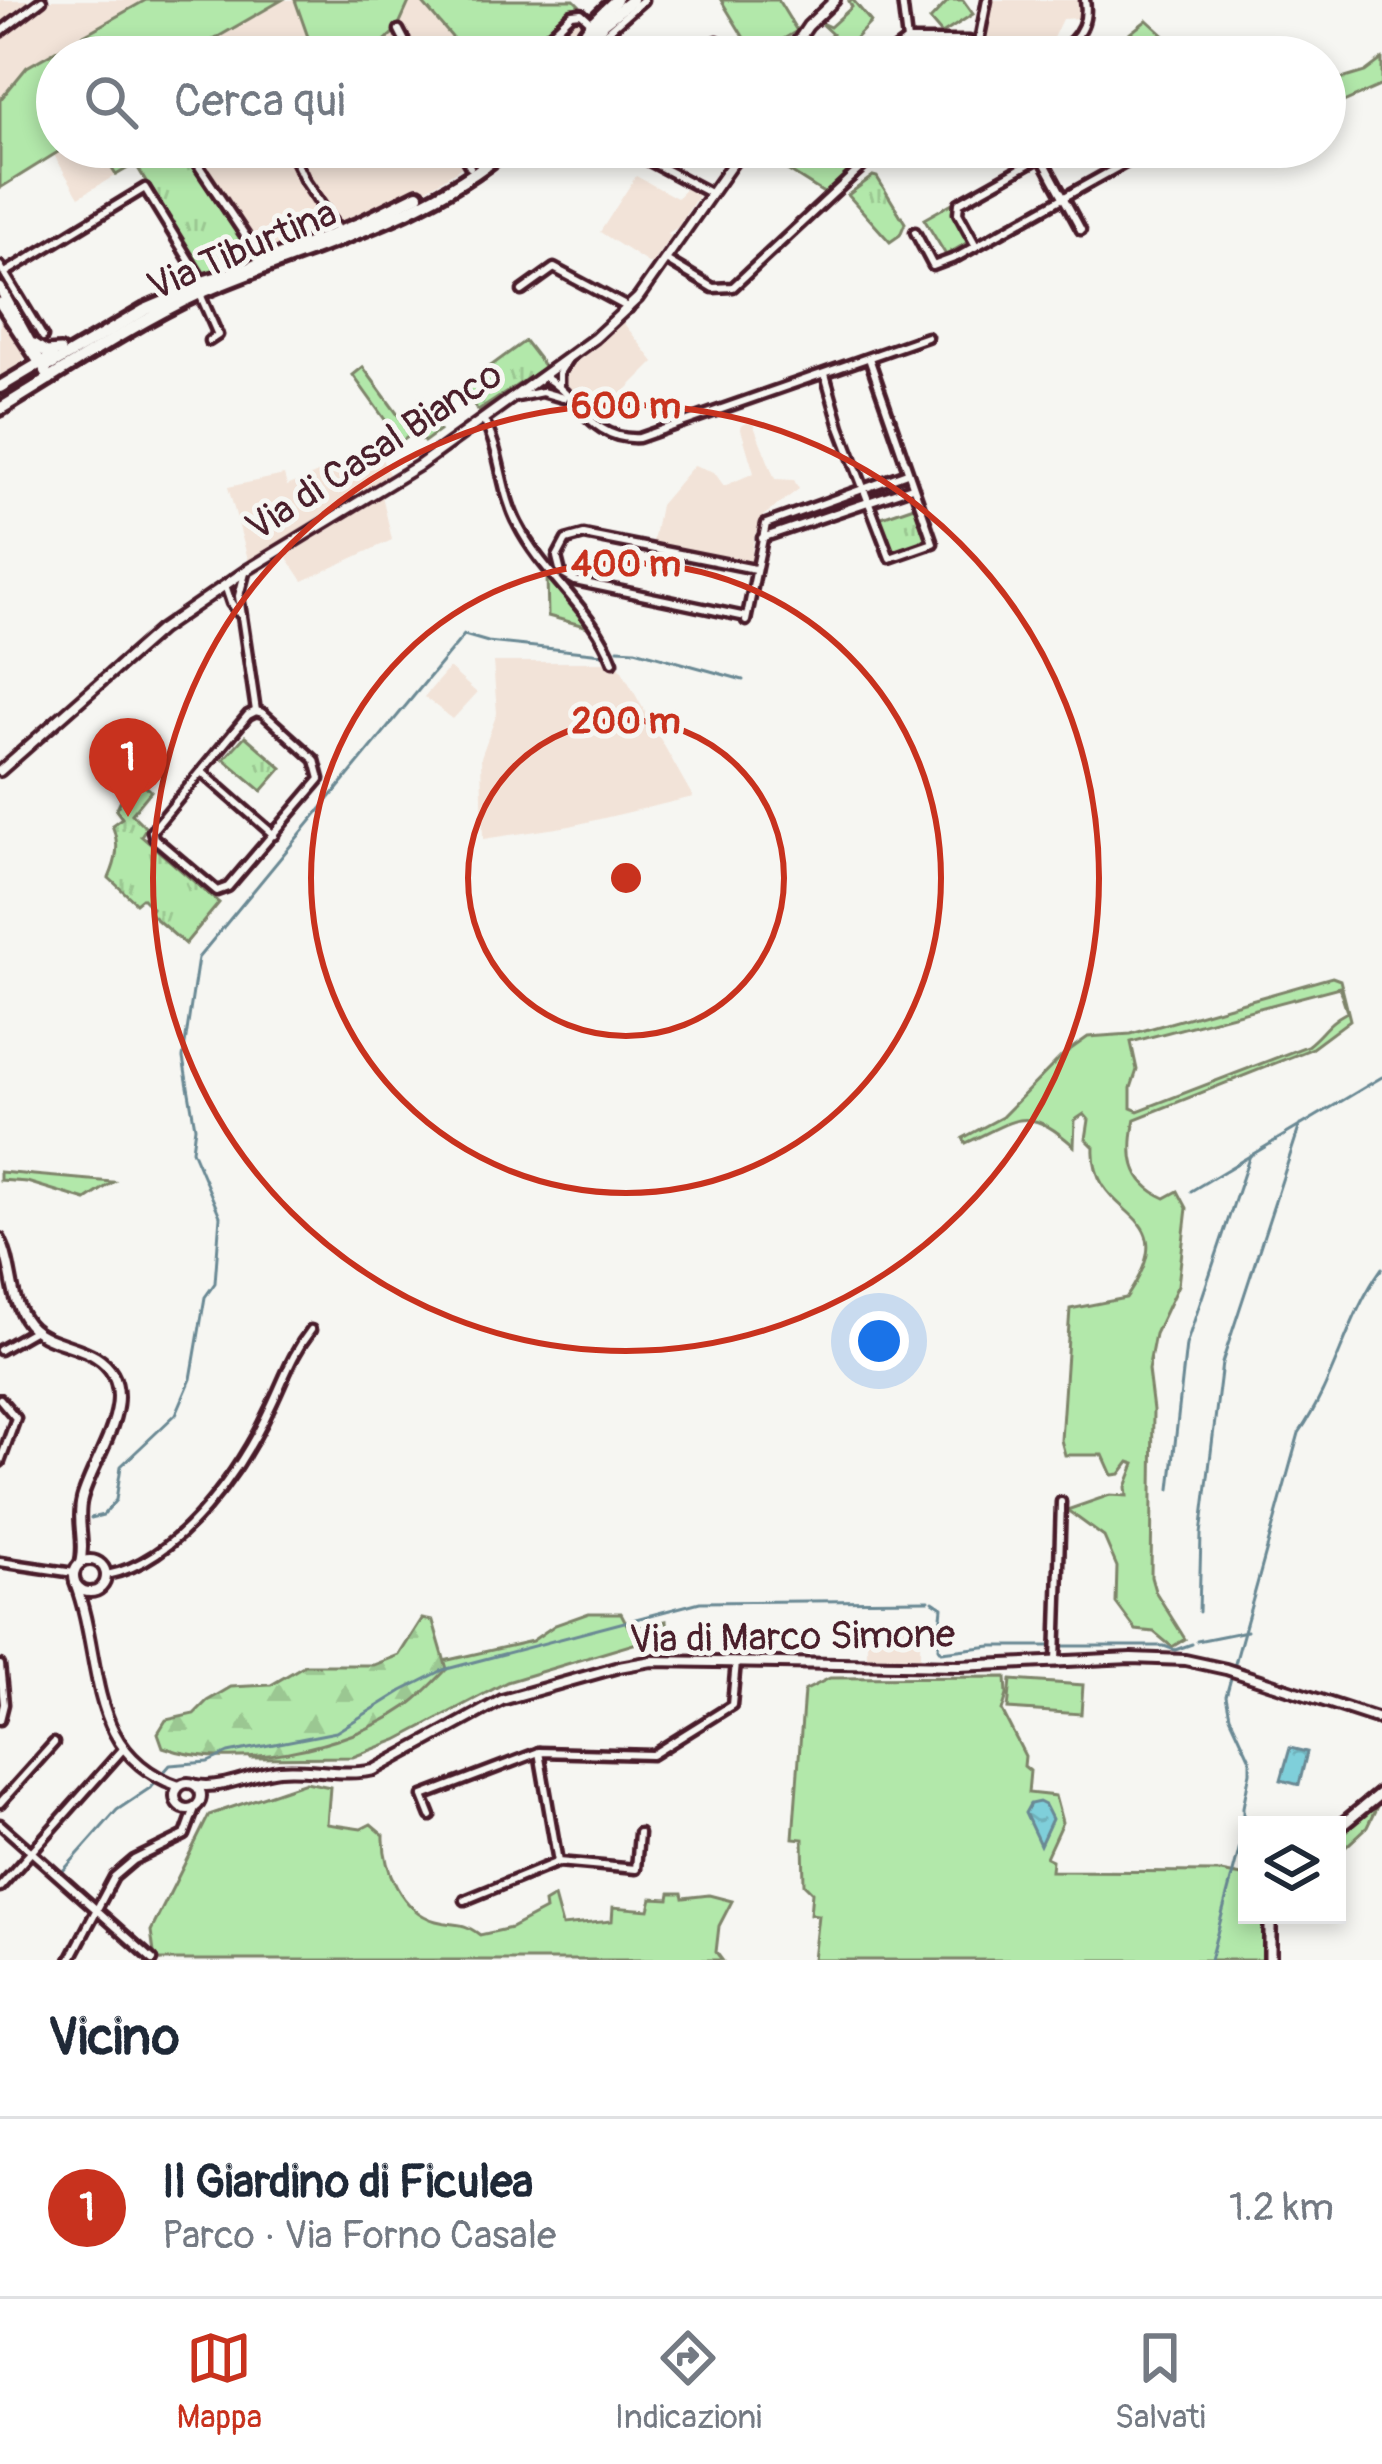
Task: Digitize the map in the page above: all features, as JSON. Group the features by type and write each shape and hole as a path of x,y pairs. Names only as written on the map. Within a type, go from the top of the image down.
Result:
{"main road":[{"path":"583,36 616,0"},
{"path":"594,36 632,0"},
{"name":"Via Tiburtina","path":"38,368 153,306 257,260 339,232 468,168"},
{"name":"Via Tiburtina","path":"0,409 201,287 373,226 480,168"},
{"path":"0,390 147,302 201,287 257,260"},
{"path":"0,288 13,316"},
{"path":"0,303 44,351 60,351"},
{"path":"35,343 30,362 50,380"},
{"path":"35,343 38,368"},
{"path":"1346,1822 1382,1792"},
{"path":"1270,1924 1270,1960"}],"street":[{"path":"0,32 42,0"},
{"path":"603,36 643,0"},
{"path":"803,36 835,0"},
{"path":"902,0 906,36"},
{"path":"980,36 987,0"},
{"path":"1076,36 1083,27 1085,0"},
{"path":"548,36 572,14 580,13 592,23"},
{"path":"399,31 402,36"},
{"path":"199,168 257,260"},
{"path":"299,168 339,232"},
{"path":"663,168 712,194"},
{"name":"Via di Casal Bianco","path":"0,771 116,667 193,606 418,466 570,356 628,308 730,168"},
{"path":"666,260 713,288 733,287 860,168"},
{"path":"976,246 958,213 959,203 1021,168"},
{"path":"1047,168 1082,230"},
{"path":"915,232 933,266 1115,168"},
{"path":"13,316 2,270 32,257 145,188 201,287 218,335 209,340"},
{"path":"522,291 554,268 628,308"},
{"path":"543,376 601,430 631,439 927,337"},
{"path":"556,391 558,376 570,356"},
{"path":"825,374 890,558 933,543 869,358"},
{"path":"504,404 530,393 556,391"},
{"path":"483,419 515,521 540,561 601,634 613,662"},
{"path":"755,569 581,535 566,540 557,557 561,573 574,581 746,619 767,523 908,473"},
{"path":"762,538 913,487"},
{"path":"804,510 808,523"},
{"path":"247,570 239,596 256,711"},
{"path":"225,585 239,596"},
{"path":"225,585 244,623"},
{"path":"193,606 211,600 231,603"},
{"path":"256,711 263,712 316,760 320,772 316,786 274,835 226,889 217,891 152,833 256,711"},
{"path":"202,772 274,835"},
{"path":"0,1239 9,1258 19,1308 34,1330 97,1358 108,1367 118,1388 116,1415 82,1500 82,1544 76,1573 101,1701 124,1748 175,1798 193,1806"},
{"path":"0,1350 34,1330"},
{"path":"107,1575 124,1571 160,1550 198,1519 259,1428 288,1363 311,1330"},
{"path":"0,1399 16,1417 0,1462"},
{"path":"1056,1662 1061,1502"},
{"path":"76,1573 82,1591 93,1592 104,1585 107,1575 82,1544"},
{"path":"0,1562 76,1573 95,1560"},
{"path":"86,1615 93,1592"},
{"name":"Via di Marco Simone","path":"179,1786 218,1786 280,1770 351,1774 374,1770 502,1700 652,1661 959,1666 1148,1658 1226,1669 1382,1720"},
{"path":"431,1816 424,1796 539,1752 656,1754 730,1707 736,1694 736,1662"},
{"path":"0,1665 4,1704 0,1720"},
{"path":"0,1802 54,1743"},
{"path":"0,1887 124,1748"},
{"path":"539,1752 558,1862"},
{"path":"157,1777 179,1786 175,1798"},
{"path":"70,1960 117,1874 130,1862 181,1838 196,1785"},
{"name":"Via di Marco Simone","path":"193,1806 218,1786"},
{"path":"0,1824 152,1960"},
{"path":"465,1900 558,1862 636,1869 639,1833"}],"shaded area":[{"path":"0,0 146,0 82,36 36,36 36,62 0,100"},
{"path":"282,0 295,0 308,36 219,36"},
{"path":"410,0 420,0 452,36 390,36"},
{"path":"989,0 1081,0 1081,18 1062,19 1054,36 984,36"},
{"path":"574,15 585,22 575,36 553,36"},
{"path":"62,168 112,168 116,175 79,197"},
{"path":"209,168 460,168 358,224 265,255"},
{"path":"636,176 677,198 688,186 699,194 677,228 668,233 671,236 651,265 600,232"},
{"path":"0,314 25,356 20,369 0,380"},
{"path":"619,317 654,362 593,423 543,376"},
{"path":"752,421 775,479 794,480 799,489 763,516 751,562 653,542 660,505 694,465 714,472 724,486 754,473 740,426"},
{"path":"377,448 395,488 382,495 392,540 303,581 286,556 253,577 228,487 284,475 287,486"},
{"path":"493,662 617,662 693,797 570,826 483,839 481,757 497,713"},
{"path":"449,668 477,693 453,719 424,697"},
{"path":"920,1621 920,1659 867,1659 867,1622"}],"green space":[{"path":"146,0 282,0 219,36 82,36"},
{"path":"295,0 410,0 390,36 308,36"},
{"path":"420,0 574,0 579,5 545,36 451,36"},
{"path":"721,0 778,0 797,31 789,36 743,36"},
{"path":"949,0 963,0 973,14 942,34 930,20"},
{"path":"849,1 871,22 858,36 830,36 819,22 830,27 852,7"},
{"path":"1147,20 1165,36 1129,36"},
{"path":"1382,59 1382,85 1346,101 1346,78 1365,72"},
{"path":"36,62 36,166 0,188 0,100"},
{"path":"138,168 194,168 255,261 205,277"},
{"path":"784,168 856,168 827,195"},
{"path":"873,176 905,223 890,242 848,195"},
{"path":"954,202 954,215 968,242 946,255 924,219"},
{"path":"525,341 545,367 478,411 462,387"},
{"path":"363,367 412,434 401,442 353,375"},
{"path":"418,403 439,431 424,442 403,414"},
{"path":"914,506 926,540 891,552 879,518"},
{"path":"547,576 592,628 548,616"},
{"path":"245,736 282,768 262,791 224,759"},
{"path":"133,774 151,791 132,814 146,828 141,836 219,903 185,944 149,913 152,908 142,898 136,903 109,878 116,852 112,825 122,818 116,810"},
{"path":"1332,977 1340,980 1350,1020 1311,1049 1135,1119 1132,1155 1138,1175 1165,1198 1178,1191 1187,1208 1178,1285 1155,1334 1148,1370 1153,1410 1151,1577 1185,1639 1172,1647 1154,1632 1136,1630 1116,1603 1117,1567 1104,1537 1067,1510 1110,1495 1127,1496 1135,1464 1129,1462 1120,1474 1112,1475 1103,1455 1065,1455 1061,1440 1070,1309 1126,1298 1143,1268 1148,1246 1143,1229 1106,1190 1097,1172 1094,1147 1086,1139 1089,1120 1084,1114 1075,1120 1074,1146 1032,1120 1010,1122 966,1143 963,1138 1002,1117 1064,1054 1088,1037 1131,1034","holes":["1339,987 1347,1012 1307,1046 1138,1111 1131,1108 1137,1070 1131,1042"]},
{"path":"0,1172 113,1182 86,1200 27,1182 0,1180"},
{"path":"589,1613 621,1613 630,1630 666,1621 667,1634 507,1682 397,1740 353,1757 250,1758 341,1737 444,1661 532,1641 555,1625"},
{"path":"422,1619 433,1621 447,1669 412,1703 381,1722 321,1745 254,1756 221,1757 163,1747 158,1733 166,1720 194,1714 231,1687 271,1685 305,1665 374,1665 399,1655"},
{"path":"1006,1677 1002,1711 1030,1771 1028,1793 1055,1796 1062,1822 1046,1857 1052,1860 1051,1871 1238,1875 1238,1924 1265,1924 1266,1960 813,1960 818,1915 810,1914 812,1892 804,1884 803,1839 793,1838 804,1691 830,1678"},
{"path":"1011,1680 1083,1685 1081,1714 1008,1709"},
{"path":"306,1782 330,1787 327,1824 361,1829 371,1824 384,1835 396,1887 424,1916 480,1935 511,1928 545,1910 544,1903 554,1897 562,1926 612,1921 613,1907 649,1910 652,1898 669,1899 670,1893 682,1893 683,1898 709,1895 732,1901 719,1926 716,1952 722,1960 155,1960 151,1931 209,1815"},
{"path":"1380,1800 1367,1827 1346,1847 1346,1826"}],"water":[{"path":"1290,1748 1307,1752 1299,1785 1281,1780"},
{"path":"1039,1802 1052,1819 1040,1845 1025,1813 1030,1804"}],"waterway":[{"path":"91,1518 103,1515 116,1500 121,1466 176,1414 191,1379 205,1297 215,1283 220,1216 192,1150 195,1127 183,1058 198,958 464,635 488,642 602,654"},
{"path":"618,649 743,680"},
{"path":"1191,1191 1382,1077"},
{"path":"1199,1612 1201,1534 1222,1363 1300,1125"},
{"path":"1170,1489 1186,1345 1250,1155"},
{"path":"1210,1960 1243,1835 1250,1772 1250,1759 1226,1696 1299,1433 1382,1268"},
{"path":"62,1872 117,1810 150,1788 170,1765 208,1762 228,1753 336,1732 443,1670 700,1602 929,1600"},
{"path":"933,1601 942,1607 941,1652 992,1646 1164,1646 1175,1650 1192,1644"},
{"path":"1197,1641 1247,1631"}],"place":[{"name":"Il Giardino di Ficulea","path":"128,817"}]}
